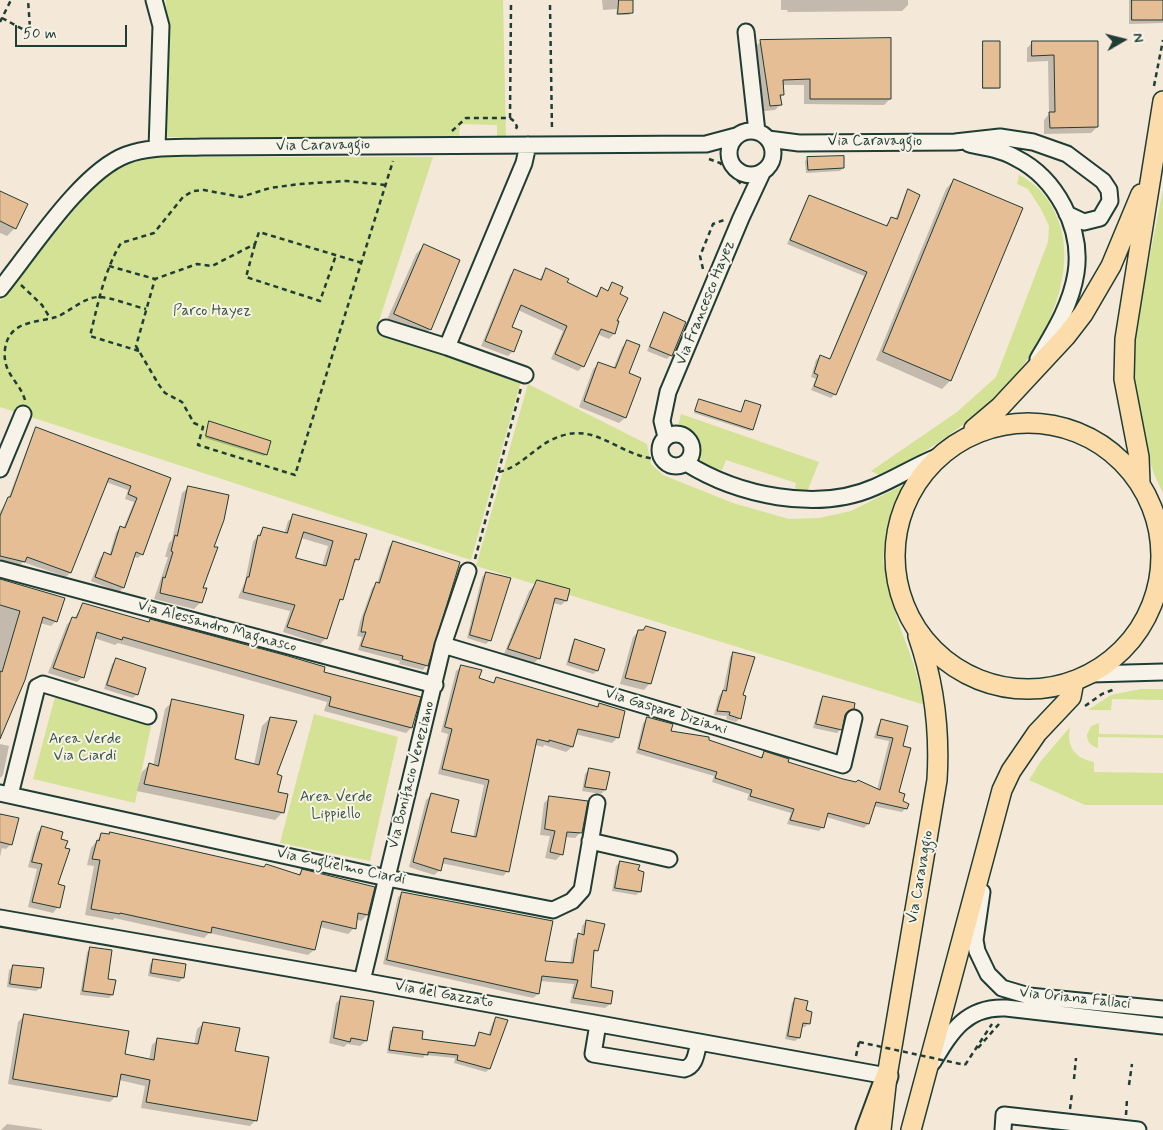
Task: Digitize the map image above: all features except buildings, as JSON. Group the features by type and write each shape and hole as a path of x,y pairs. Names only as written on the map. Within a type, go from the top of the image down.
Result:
{"highway":[{"path":"867,1130 887,1076"}],"main road":[{"path":"1140,483 1139,457 1125,386 1125,339 1158,128 1159,95"},
{"path":"962,439 985,429 1010,423 1035,422 1060,426 1084,434 1106,447 1125,463 1140,483 1150,502 1162,547 1159,583 1145,620 1122,650 1083,677 1034,689 1014,689 981,680 957,669 940,656 914,625 899,590 895,552 897,533 908,496 918,480 937,458 992,415 1024,382 1066,336 1098,290 1125,235 1153,157"},
{"name":"Via Caravaggio","path":"881,1130 887,1076 933,802 938,754 931,682 914,625"},
{"path":"911,1130 1002,790 1011,771 1037,733 1071,697 1083,677"}],"street":[{"path":"154,0 161,26 157,148"},
{"path":"746,32 762,135 774,155"},
{"name":"Via Caravaggio","path":"0,288 68,204 108,165 128,154 157,148 706,144 736,136 742,132 795,143 955,142 1000,137 1050,146 1079,162 1103,181 1109,190 1110,201 1104,214 1095,221 1078,221 1067,214"},
{"path":"736,136 729,149 731,163 741,174 748,176 762,173"},
{"name":"Via Caravaggio","path":"955,142 1000,151 1018,158 1043,178 1058,196 1067,214 1075,246 1076,271 1074,282 1059,323 1024,382"},
{"name":"Via Caravaggio","path":"762,173 772,162 774,155 795,143"},
{"path":"706,144 722,156 729,156"},
{"path":"447,347 524,163 528,145"},
{"name":"Via Francesco Hayez","path":"666,437 662,420 668,392 741,218 762,173"},
{"path":"386,328 447,347 524,375"},
{"path":"0,469 23,414"},
{"path":"686,464 693,450 689,440 681,434 666,437 662,441 660,451 664,461 677,466 686,464 741,489 786,498 813,498 849,494 875,487 915,466 937,458"},
{"name":"Via Alessandro Magnasco","path":"0,569 435,685"},
{"name":"Via Bonifacio Veneziano","path":"362,980 435,685 443,645 468,571"},
{"name":"Via Gaspare Diziani","path":"443,645 843,765 854,718"},
{"path":"1083,677 1163,672"},
{"name":"Via Guglielmo Ciardi","path":"148,716 43,684 37,687 5,794 387,878 553,910 572,901 582,890 597,803"},
{"name":"Via Oriana Fallaci","path":"989,833 976,940 980,961 995,983 1006,990 1021,995 1163,1009"},
{"path":"590,841 669,859"},
{"name":"Via del Gazzato","path":"0,918 362,980 887,1076"},
{"name":"Via Oriana Fallaci","path":"926,1074 956,1027 975,1012 984,1009 1006,1008 1163,1026"},
{"path":"598,1024 593,1054 684,1069 690,1068 694,1061 699,1042"},
{"path":"1003,1130 1004,1115 1138,1130"}],"path":[{"path":"0,22 11,0"},
{"path":"2,18 28,32 30,28 28,0"},
{"path":"509,134 516,126 510,118 511,4"},
{"path":"550,5 551,130 561,130"},
{"path":"1159,95 1163,40"},
{"path":"451,136 451,132 466,118 510,118"},
{"path":"155,279 136,346 165,393 182,402 194,423 203,427 198,445 295,475 398,145"},
{"path":"700,159 714,160 720,163 728,173 740,182 741,190"},
{"path":"139,350 90,336 100,297 109,266 121,243 154,233 183,197 193,191 204,190 241,197 270,188 346,181 386,185"},
{"path":"703,271 700,256 713,224 730,218"},
{"path":"336,255 320,301 246,277 259,232 336,255 362,263"},
{"path":"109,266 155,279 186,266 197,264 212,266 254,244"},
{"path":"10,275 42,305 50,318"},
{"path":"23,414 26,403 22,390 12,380 6,368 5,347 14,332 23,325 56,317 90,298 100,297 146,309"},
{"path":"468,571 474,562 524,375"},
{"path":"499,472 511,469 551,441 569,434 587,433 638,455 664,461"},
{"path":"1081,710 1102,694 1119,688"},
{"path":"859,1042 965,1065 994,1022 1002,1022"},
{"path":"1074,1079 1076,1058"},
{"path":"1129,1085 1132,1064"},
{"path":"1070,1115 1072,1093"},
{"path":"1125,1121 1127,1099"}],"green space":[{"path":"166,0 503,0 506,139 497,139 497,125 460,124 459,138 157,137"},
{"name":"Parco Hayez","path":"159,157 433,157 376,330 521,381 471,560 0,407 0,301 93,187 115,171 134,162"},
{"path":"1019,175 1042,192 1056,215 1062,233 1064,254 1063,276 1049,320 1027,361 999,394 959,427 926,450 910,461 881,476 871,471 957,412 996,377 1048,242 1049,226 1028,189 1017,184"},
{"path":"1163,189 1163,493 1154,474 1142,433 1133,386 1134,337"},
{"path":"528,384 647,444 651,464 663,475 733,503 789,519 819,518 851,511 903,485 886,529 883,561 897,619 914,665 925,705 476,566"},
{"path":"681,414 819,462 807,492 795,490 796,483 726,460 722,470 703,463 697,453 694,437 686,429 678,426"},
{"path":"1141,689 1163,689 1163,700 1112,699 1111,710 1088,710 1111,695"},
{"name":"Area Verde Via Ciardi","path":"55,697 151,726 135,803 33,779"},
{"name":"Area Verde Lippiello","path":"314,714 398,737 370,861 280,843"},
{"path":"1099,723 1099,734 1163,735 1163,738 1098,737 1098,748 1090,743 1087,735 1091,726"},
{"path":"1070,727 1069,740 1073,751 1082,758 1094,762 1094,772 1163,773 1163,805 1085,805 1029,780 1041,761"}]}
